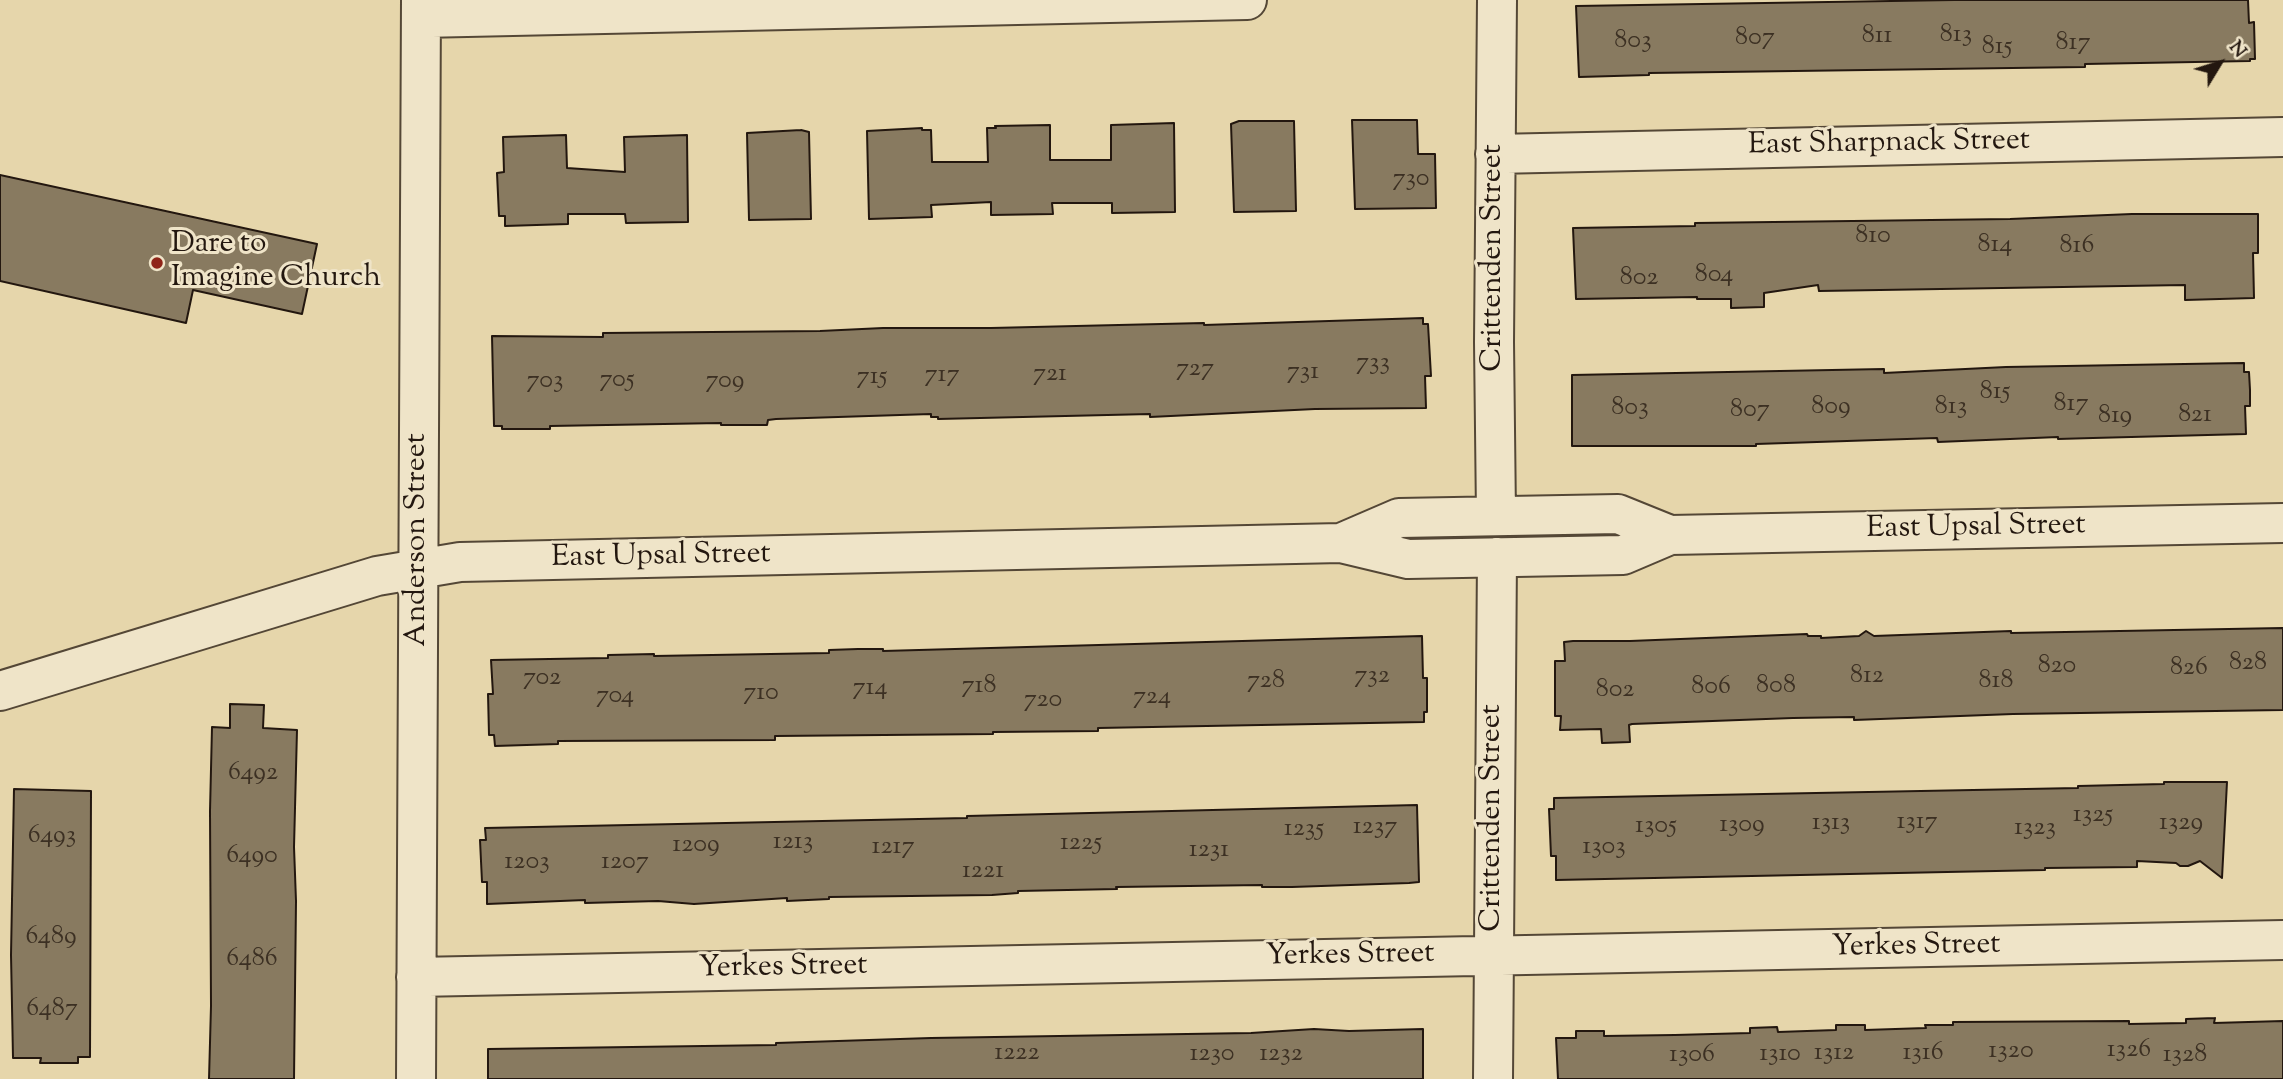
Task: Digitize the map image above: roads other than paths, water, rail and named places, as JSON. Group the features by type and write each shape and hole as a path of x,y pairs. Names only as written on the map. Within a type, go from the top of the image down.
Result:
{"street":[{"path":"421,9 1247,0"},
{"name":"Crittenden Street","path":"1496,516 1497,0"},
{"name":"Anderson Street","path":"416,1079 421,9"},
{"name":"East Sharpnack Street","path":"1495,154 2283,137"},
{"name":"East Upsal Street","path":"1341,543 1399,518 1618,514 1670,535"},
{"name":"East Upsal Street","path":"0,691 377,576 419,568 481,562 1341,543 1408,559 1623,555 1670,535 2283,523"},
{"name":"Crittenden Street","path":"1493,1079 1497,557"},
{"name":"Yerkes Street","path":"416,977 2283,940"}],"place":[{"name":"Dare to Imagine Church","path":"157,263"}]}
